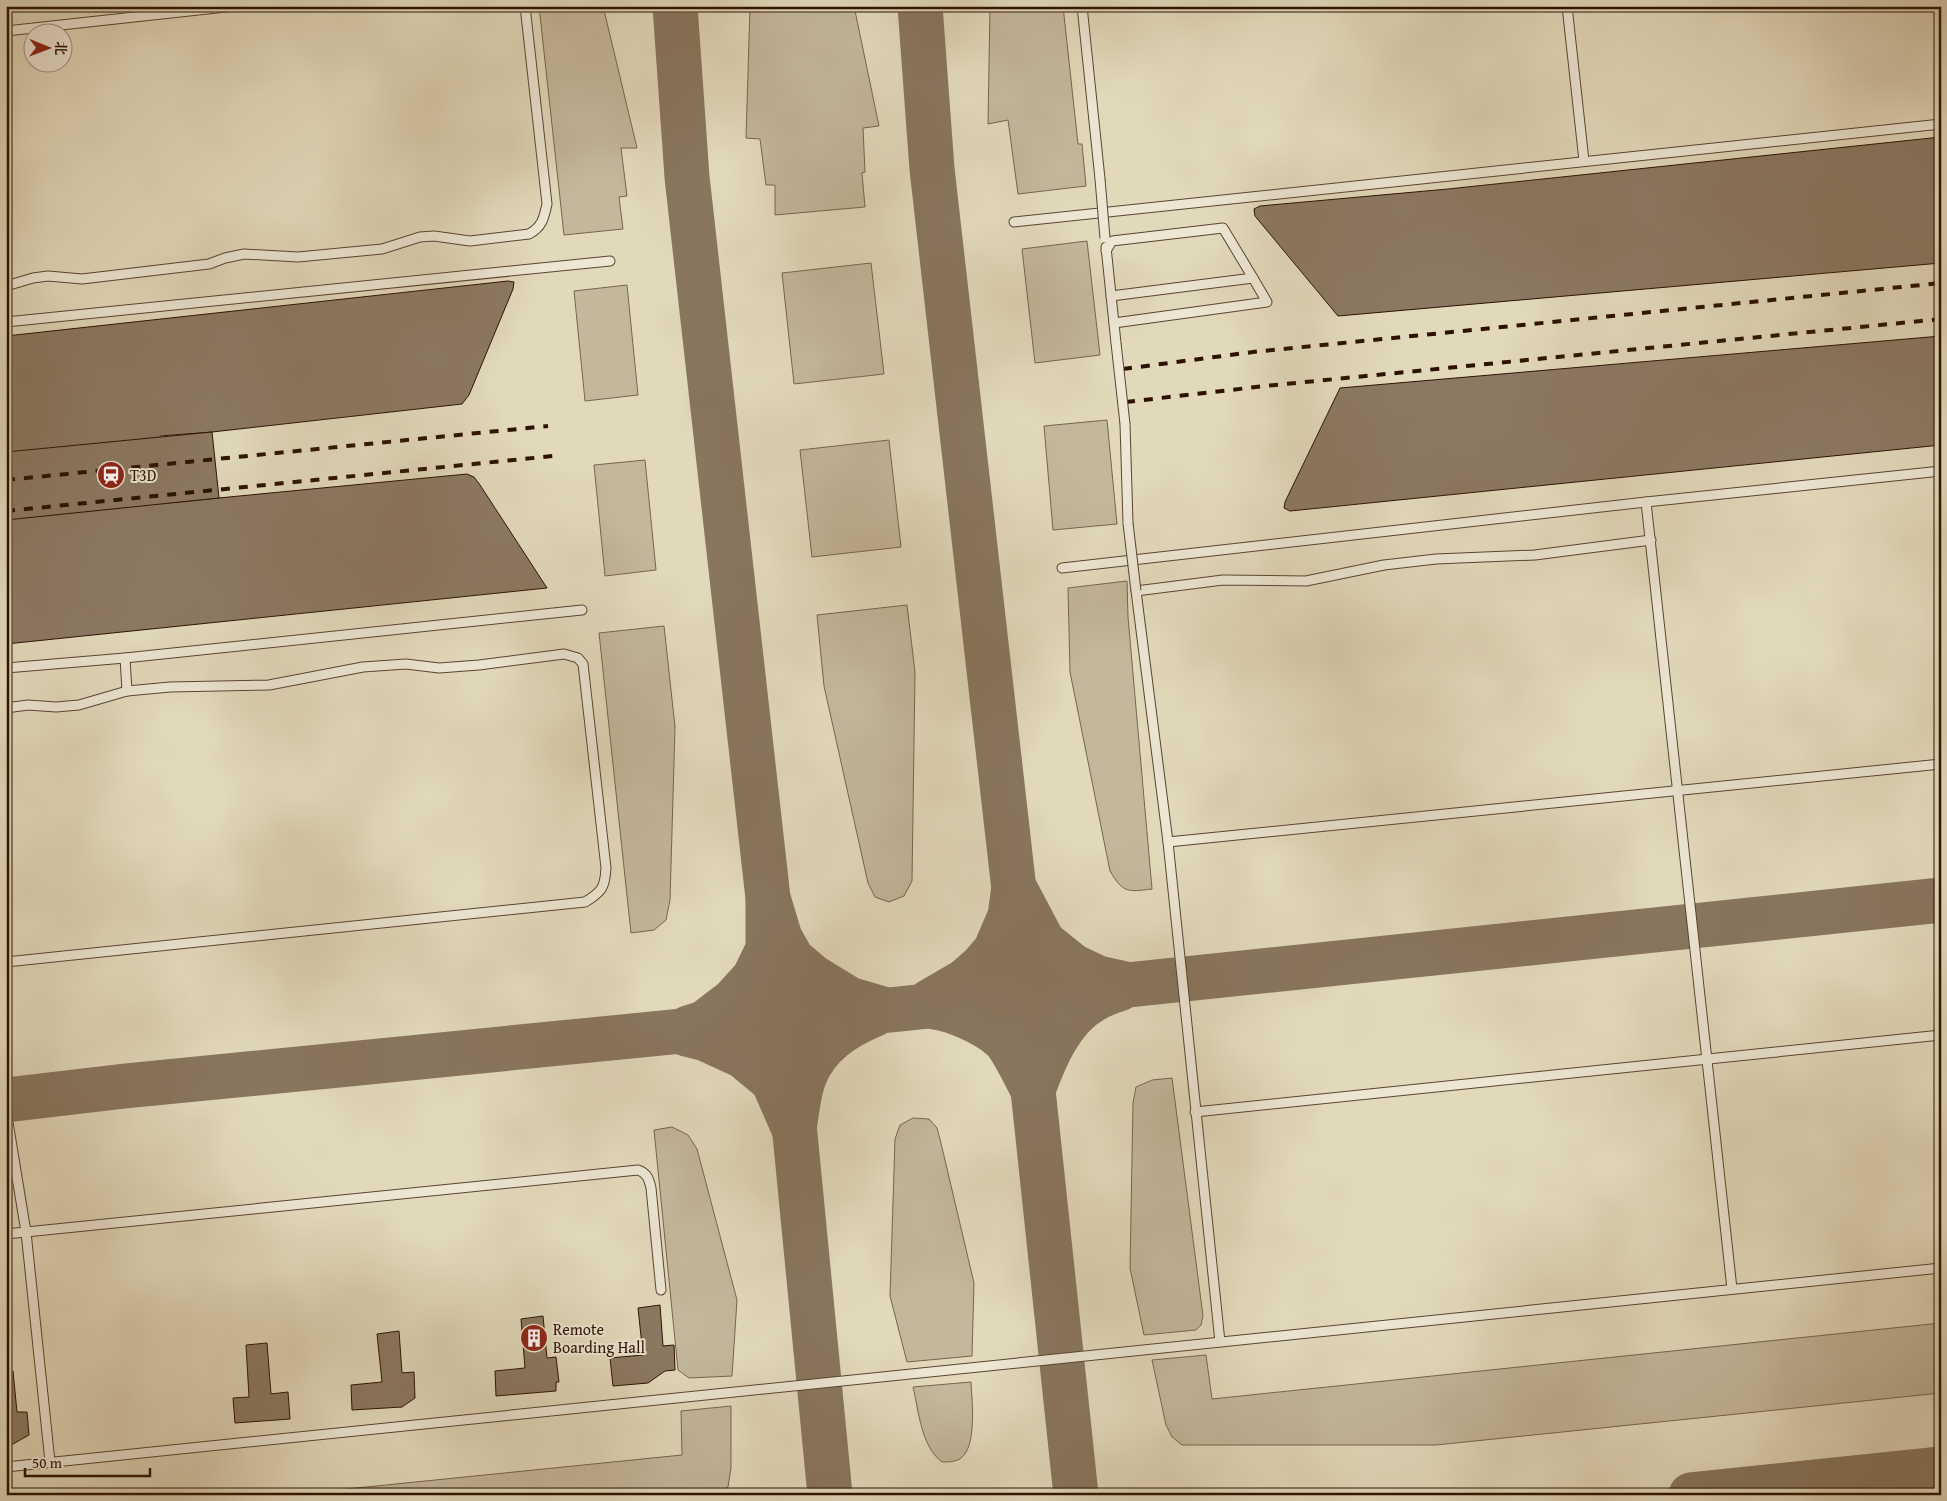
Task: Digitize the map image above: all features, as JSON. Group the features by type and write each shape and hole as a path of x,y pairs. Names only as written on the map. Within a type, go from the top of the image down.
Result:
{"lane":[{"path":"6,31 235,6"},
{"path":"6,286 48,276 82,279 209,264 244,254 298,257 382,248 420,237 434,236 470,241 529,234 537,230 544,221 547,197 525,6"},
{"path":"1082,6 1125,424 1128,523 1168,842 1220,1342"},
{"path":"1568,6 1584,160"},
{"path":"1014,222 1584,160 1941,124"},
{"path":"1106,251 1112,241 1223,228 1267,302 1114,323"},
{"path":"6,322 610,261"},
{"path":"1111,296 1252,278"},
{"path":"1062,568 1646,502 1941,471"},
{"path":"1646,502 1732,1289"},
{"path":"1136,591 1223,580 1306,580 1384,565 1436,559 1536,555 1651,540"},
{"path":"6,668 126,658 582,610"},
{"path":"6,708 79,705 127,691 170,687 269,685 363,667 406,664 439,668 564,654 578,658 583,664 585,674 606,868 605,883 597,895 585,902 6,962"},
{"path":"126,658 127,691"},
{"path":"1168,842 1941,764"},
{"path":"1195,1112 1941,1035"},
{"path":"6,1110 26,1232 50,1462"},
{"path":"6,1234 638,1170 649,1178 661,1290"},
{"path":"6,1467 1941,1268"}],"shaded area":[{"path":"539,6 603,6 637,148 621,148 627,196 619,197 623,229 564,235"},
{"path":"750,6 854,6 879,126 863,128 865,172 862,173 865,207 775,215 775,185 766,185 760,139 746,138"},
{"path":"990,6 1063,6 1078,144 1082,144 1086,186 1018,194 1008,120 988,124"},
{"path":"1087,241 1100,355 1035,363 1022,249"},
{"path":"871,263 884,374 794,384 782,273"},
{"path":"627,285 638,395 585,401 574,291"},
{"path":"1107,420 1117,524 1053,530 1044,426"},
{"path":"889,440 901,547 812,557 800,450"},
{"path":"645,460 656,570 605,576 594,465"},
{"path":"1127,581 1128,617 1152,889 1137,891 1122,887 1110,871 1070,672 1068,588"},
{"path":"907,605 915,672 912,881 904,896 889,902 875,897 868,883 824,686 817,615"},
{"path":"664,626 675,727 670,900 666,920 654,930 631,933 599,633"},
{"path":"1172,1078 1203,1316 1201,1325 1196,1330 1144,1335 1130,1268 1133,1103 1136,1087 1152,1080"},
{"path":"913,1118 929,1119 937,1128 940,1139 974,1283 972,1356 907,1362 890,1296 895,1139 900,1125"},
{"path":"672,1127 688,1135 697,1149 737,1300 732,1376 689,1378 678,1370 654,1130"},
{"path":"1941,1323 1941,1393 1436,1445 1182,1445 1172,1437 1166,1425 1152,1360 1206,1355 1212,1399"},
{"path":"971,1382 972,1423 969,1444 961,1458 952,1462 942,1462 929,1447 925,1438 913,1387"},
{"path":"731,1406 731,1468 728,1487 718,1495 287,1495 682,1455 681,1411"}],"building":[{"path":"1941,137 1941,263 1338,316 1255,216 1254,209 1260,206 1448,189"},
{"path":"508,281 514,282 513,289 469,395 462,404 212,432 160,436 167,503 467,474 474,477 480,485 547,588 6,644 6,336"},
{"path":"1941,336 1941,445 1290,511 1284,508 1285,502 1340,388"},
{"name":"T3D","path":"212,432 219,498 6,520 6,452"},
{"path":"660,1305 663,1346 674,1345 675,1370 665,1371 648,1383 613,1386 610,1358 643,1355 638,1308"},
{"name":"Remote Boarding Hall","path":"543,1316 547,1358 556,1357 559,1382 556,1382 556,1391 496,1396 495,1371 525,1368 521,1319"},
{"path":"399,1331 402,1373 414,1372 415,1398 402,1407 352,1410 351,1385 382,1382 377,1334"},
{"path":"267,1343 271,1394 288,1392 290,1419 235,1423 233,1398 249,1397 246,1345"},
{"path":"6,1371 13,1371 17,1412 27,1412 29,1435 6,1448"}],"taxiway":[{"path":"675,6 687,177 768,898 784,1021 830,1495"},
{"path":"920,6 932,169 1026,995 1033,1090 1076,1495"},
{"path":"929,1002 965,981 995,951 1010,916 1014,887 1043,942 1073,966 1098,978 1121,983"},
{"path":"688,1028 704,1023 734,1000 754,978 768,949 768,898 780,938 792,959 813,977 849,999 883,1009"},
{"path":"6,1100 125,1086 784,1021 1941,900"},
{"path":"935,1007 970,1018 1001,1037 1014,1054 1033,1090 1055,1039 1072,1017 1093,1000 1119,989"},
{"path":"686,1034 706,1039 743,1056 773,1081 794,1129 799,1095 810,1064 833,1038 852,1025 873,1015"},
{"path":"1691,1495 1941,1469"}],"railway":[{"path":"1123,369 1253,352 1941,283"},
{"path":"1126,402 1265,386 1941,319"},
{"path":"6,480 548,426"},
{"path":"6,511 553,456"}],"place":[{"name":"T3D","path":"111,475"},
{"name":"Remote Boarding Hall","path":"534,1338"}]}
